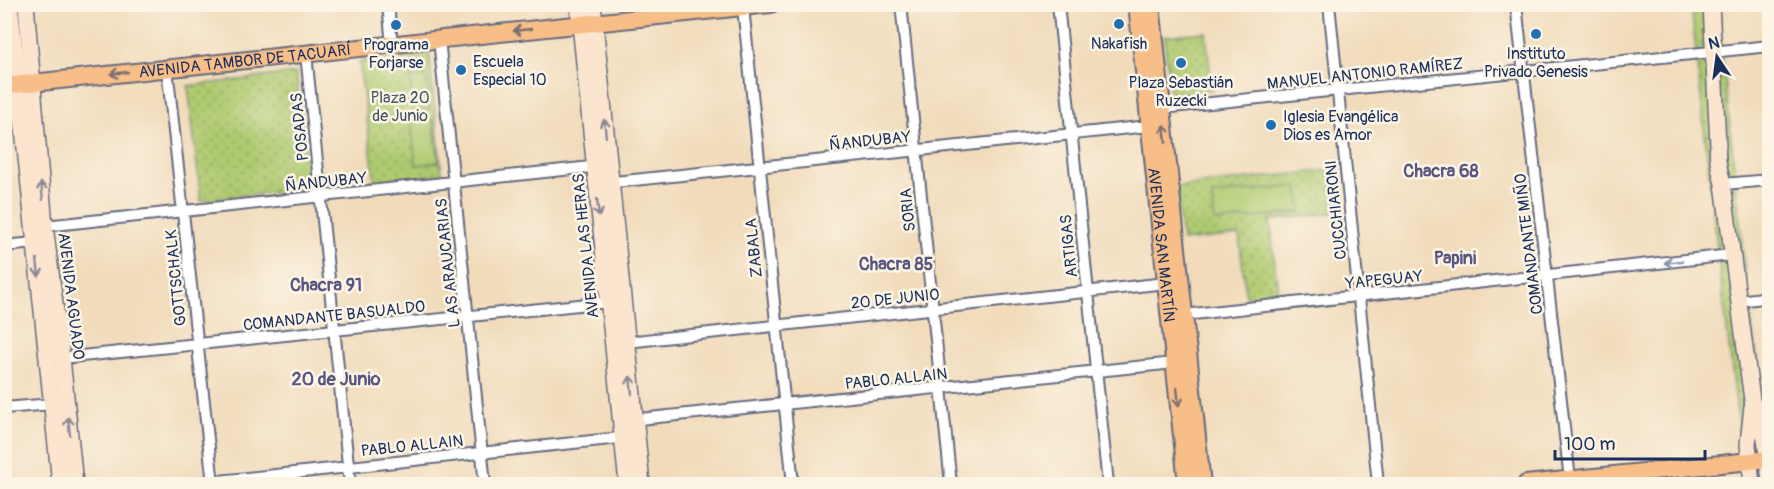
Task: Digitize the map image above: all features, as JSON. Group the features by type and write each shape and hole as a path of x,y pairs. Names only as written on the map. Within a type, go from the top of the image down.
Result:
{"main road":[{"name":"AVENIDA AGUADO","path":"10,4 60,484"},
{"name":"AVENIDA AGUADO","path":"26,4 19,84 45,226 75,484"},
{"name":"AVENIDA LAS HERAS","path":"578,4 587,23 602,166 608,302 628,421"},
{"name":"AVENIDA LAS HERAS","path":"587,23 592,4"},
{"name":"AVENIDA TAMBOR DE TACUARÍ","path":"19,84 771,4"},
{"name":"AVENIDA SAN MARTÍN","path":"1137,4 1187,484"},
{"name":"AVENIDA SAN MARTÍN","path":"1151,4 1202,484"},
{"path":"1711,4 1718,145 1716,159 1723,184 1752,400 1765,438 1770,482"},
{"name":"AVENIDA LAS HERAS","path":"603,183 627,342 629,437 627,484"},
{"path":"1752,400 1748,444 1752,484"},
{"name":"AVENIDA LAS HERAS","path":"629,437 642,484"},
{"path":"1526,484 1570,480 1614,480 1769,459"}],"street":[{"path":"388,4 392,45"},
{"name":"SORIA","path":"901,4 951,484"},
{"name":"ARTIGAS","path":"1058,4 1108,484"},
{"name":"CUCCHIARONI","path":"1329,4 1378,484"},
{"name":"COMANDANTE MIÑO","path":"1516,4 1570,480"},
{"name":"ZABALA","path":"743,7 793,484"},
{"name":"L AS ARAUCARIAS","path":"439,39 485,484"},
{"name":"MANUEL ANTONIO RAMÍREZ","path":"1162,108 1770,46"},
{"name":"POSADAS","path":"306,54 350,484"},
{"name":"GOTTSCHALK","path":"167,68 213,483"},
{"name":"ÑANDUBAY","path":"603,183 1149,126"},
{"name":"ÑANDUBAY","path":"45,226 602,166"},
{"path":"1723,184 1770,180"},
{"path":"4,246 35,243"},
{"name":"YAPEGUAY","path":"1184,315 1731,255"},
{"name":"20 DE JUNIO","path":"627,342 1166,283"},
{"path":"1739,301 1770,297"},
{"name":"COMANDANTE BASUALDO","path":"62,358 608,302"},
{"name":"PABLO ALLAIN","path":"628,421 1174,363"},
{"path":"4,408 52,404"},
{"name":"PABLO ALLAIN","path":"191,484 629,437"}],"green space":[{"path":"1691,5 1719,5 1748,300 1769,436 1769,484 1746,484 1718,257"},
{"path":"1206,32 1212,90 1170,94 1164,36"},
{"name":"Plaza 20 de Junio","path":"429,53 442,174 375,182 359,62"},
{"path":"296,73 309,188 201,201 188,86"},
{"path":"426,76 430,109 414,111 410,78"},
{"path":"433,119 439,162 416,165 411,122"},
{"path":"1330,170 1334,213 1270,220 1278,294 1246,297 1239,235 1182,241 1176,187"},
{"path":"1298,186 1301,212 1215,222 1212,195"}],"place":[{"name":"Nakafish","path":"1119,24"},
{"name":"Programa Forjarse","path":"396,25"},
{"name":"Instituto Privado Genesis","path":"1536,34"},
{"name":"Plaza Sebastián Ruzecki","path":"1181,63"},
{"name":"Escuela Especial 10","path":"461,70"},
{"name":"Iglesia Evangélica Dios es Amor","path":"1271,125"}],"district":[{"name":"Chacra 68","path":"1441,171"},
{"name":"Papini","path":"1455,258"},
{"name":"Chacra 85","path":"896,264"},
{"name":"Chacra 91","path":"326,285"},
{"name":"20 de Junio","path":"336,379"}]}
